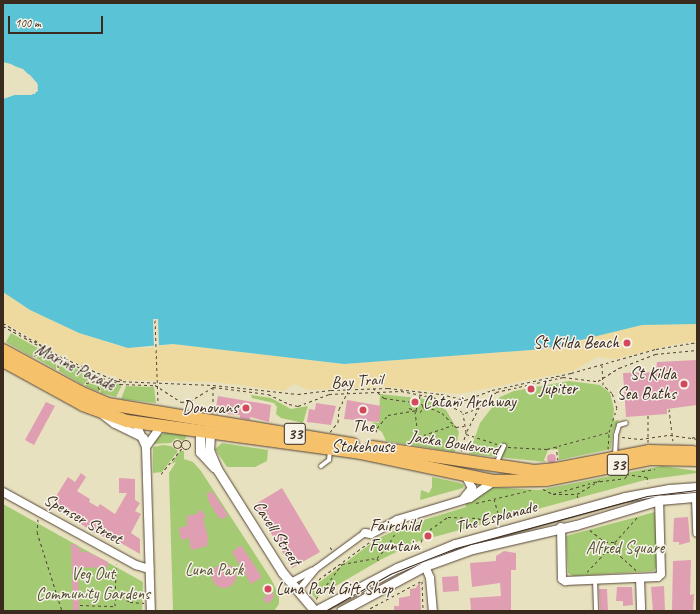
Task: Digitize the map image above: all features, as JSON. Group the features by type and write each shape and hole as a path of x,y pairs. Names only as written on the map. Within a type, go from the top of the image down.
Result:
{"main road":[{"name":"Marine Parade","path":"3,350 92,398 114,405 211,418"},
{"name":"Marine Parade","path":"3,361 102,413 134,422 161,426 201,435"},
{"path":"201,435 211,418"},
{"name":"Jacka Boulevard","path":"211,418 489,466 546,470 649,451 675,450 697,452"},
{"name":"Jacka Boulevard","path":"201,435 330,449 385,457 494,481 532,482 650,459 697,460"},
{"path":"470,476 483,474 489,466"},
{"path":"489,466 494,481"}],"street":[{"name":"Marine Parade","path":"102,413 114,424 144,438"},
{"path":"134,422 144,438 146,447 151,607"},
{"path":"146,447 161,426"},
{"name":"Cavell Street","path":"201,435 200,452 217,469 278,566 315,611"},
{"path":"462,500 469,494 472,488 470,476"},
{"path":"291,582 316,569 365,532 371,534 397,520 473,496 494,481"},
{"path":"558,516 561,527 562,579 565,581 658,577 661,574 659,500 657,490"},
{"name":"The Esplanade","path":"315,611 421,557 455,544 657,490 696,492"},
{"name":"Spenser Street","path":"3,492 116,555 149,569"},
{"path":"696,492 697,533"},
{"name":"The Esplanade","path":"340,611 425,566 472,549 561,527 659,500 696,492"},
{"path":"421,557 430,578 433,611"},
{"path":"299,590 316,569"},
{"path":"640,578 641,611"}],"lane":[{"path":"611,457 619,425 626,423"},
{"path":"489,466 504,446"},
{"path":"321,466 329,460 330,449"},
{"path":"595,580 596,611"}],"path":[{"path":"156,320 158,412"},
{"path":"3,323 44,349"},
{"path":"3,326 58,357 99,376 120,384 158,387 175,400 190,401 213,386"},
{"path":"35,340 42,344 41,346"},
{"path":"99,376 124,382 213,386 298,394 349,388 373,388 441,394 467,400 494,389 562,375 641,353 697,342"},
{"path":"33,358 44,349"},
{"path":"458,461 466,434 463,413 479,407 496,392 563,377 593,382 602,380 619,368 647,356 697,350"},
{"path":"58,357 58,372"},
{"path":"602,365 603,386 612,393 617,408 610,432 611,457"},
{"path":"96,381 99,376"},
{"path":"119,379 125,380 124,382"},
{"path":"84,386 89,381 96,381"},
{"path":"96,381 100,388 100,394"},
{"path":"211,418 213,386"},
{"path":"330,433 330,428 338,422 339,410 349,392 349,388"},
{"path":"373,388 384,398 421,404 442,413 453,425 458,428 464,426"},
{"name":"Bay Trail","path":"250,390 272,395 289,404 298,406 322,396 349,392 401,391 440,400 463,413"},
{"path":"416,448 418,436 416,410 421,392"},
{"path":"190,401 194,413"},
{"path":"411,402 409,408 416,410"},
{"path":"376,432 377,428 388,414 424,410 421,404"},
{"path":"466,432 479,407"},
{"path":"669,409 675,450"},
{"path":"648,415 647,438 649,451"},
{"path":"418,436 453,425"},
{"path":"466,434 504,446 534,449 556,447 610,432 632,440 672,435 697,439"},
{"path":"188,441 190,448 182,446 178,440 173,444 177,449 182,446 188,441 201,435"},
{"path":"692,438 697,435"},
{"path":"161,474 182,446"},
{"path":"555,463 558,458 556,447"},
{"path":"648,483 647,477 623,473 658,468"},
{"path":"553,494 599,482 625,478 628,474"},
{"path":"538,488 553,494 581,493 599,482 604,477"},
{"path":"474,504 531,490"},
{"path":"494,499 500,520"},
{"path":"446,511 448,517"},
{"path":"41,513 37,532 62,611"},
{"path":"615,552 615,542 641,513"},
{"path":"421,542 425,533 448,517 478,518 488,524"},
{"path":"312,598 316,600 342,564 376,558 387,547 400,526 392,530"},
{"path":"587,528 605,542 615,542"},
{"path":"308,586 342,564 374,540"},
{"path":"586,573 605,552 605,542"},
{"path":"605,552 615,552 640,573 640,578"},
{"path":"80,605 115,606 116,555"},
{"path":"376,558 379,562"},
{"path":"365,611 425,579"},
{"path":"422,581 423,611"},
{"path":"116,593 121,594 130,602 151,607"}],"green space":[{"path":"11,333 41,350 32,357 6,342"},
{"path":"43,352 56,359 56,370 36,358"},
{"path":"59,360 96,378 88,380 83,385 59,371"},
{"path":"99,380 122,385 116,397 101,393"},
{"path":"569,381 600,385 610,393 614,409 613,421 619,420 613,431 611,449 559,460 558,449 548,450 544,460 546,462 469,454 480,423 500,397 514,391"},
{"path":"88,383 99,386 99,392 85,386"},
{"path":"126,386 154,387 156,403 121,399"},
{"path":"380,394 426,399 446,410 459,432 455,452 386,441 382,432 371,425 373,422 379,423"},
{"path":"251,395 271,398 291,409 308,406 303,423 281,418 276,414 277,407 274,403 252,398"},
{"path":"167,432 186,435 186,438 183,441 176,438 171,443 152,444 159,436"},
{"path":"222,443 268,450 267,461 255,467 227,467 215,449"},
{"path":"163,445 171,446 178,451 162,472 153,473 153,447"},
{"name":"Luna Park","path":"180,451 184,451 184,459 193,462 201,471 271,579 279,595 279,604 274,611 173,611 169,473 176,462 171,464"},
{"path":"662,466 697,471 697,473 645,480 419,541 382,559 315,598 309,590 377,539 404,526 466,507 465,502 488,487 539,490"},
{"path":"432,477 464,485 463,488 420,500 421,490 429,493 432,487"},
{"name":"Veg Out Community Gardens","path":"3,504 143,582 142,611 3,611"},
{"name":"Alfred Square","path":"655,512 657,566 654,571 573,576 568,573 566,536"}],"sand":[{"name":"St Kilda Beach","path":"3,292 30,310 79,333 123,347 146,348 173,344 344,364 544,349 642,325 697,324 697,341 671,345 615,359 597,357 573,371 459,394 379,386 309,390 294,384 284,391 215,382 123,380 78,364 3,322"}],"water":[{"path":"3,3 697,3 697,324 642,325 544,349 344,364 173,344 128,348 79,333 30,310 3,292 3,99 14,95 35,94 38,85 23,69 3,62"}],"pier":[{"path":"3,62 11,64 30,75 37,83 38,91 31,95 14,95 3,99 13,93 34,92 36,87 33,80 22,71"},
{"path":"153,319 158,319 159,348 154,349"}],"building":[{"name":"St Kilda Sea Baths","path":"697,360 697,405 667,409 667,414 626,417 623,373 656,372 657,362"},
{"path":"218,396 271,405 269,422 250,417 250,420 240,418 240,415 215,413"},
{"path":"347,400 381,406 379,422 344,419"},
{"path":"46,402 55,406 34,445 25,440"},
{"path":"316,403 336,406 331,425 307,422 309,409 315,410"},
{"path":"549,454 553,454 555,458 553,462 549,462 547,460 547,456"},
{"path":"81,473 86,477 77,491 90,499 89,502 98,507 100,504 115,514 127,493 119,493 119,478 135,479 135,500 140,503 135,511 141,514 131,533 140,539 140,554 114,539 113,541 93,532 66,514 68,511 53,501 68,477 75,482"},
{"path":"282,488 320,552 292,568 254,505"},
{"path":"212,491 228,515 223,519 219,518 209,502 207,494"},
{"path":"200,509 206,517 203,518 208,537 207,546 191,550 189,538 181,540 179,528 187,526 187,516 197,514"},
{"path":"688,517 690,542 679,545 679,542 673,542 674,518"},
{"path":"71,544 76,544 77,548 81,548 81,552 88,552 108,562 108,567 78,568 79,611 73,611"},
{"path":"241,545 262,577 251,584 232,552"},
{"path":"504,551 516,553 516,570 511,570 511,611 471,611 470,598 501,596 500,583 472,587 470,563 496,561 496,556"},
{"path":"691,560 690,595 694,594 693,611 672,610 673,561"},
{"path":"224,564 232,568 236,576 232,584 224,588 216,584 212,576 216,568"},
{"path":"458,576 459,591 443,592 442,577"},
{"path":"420,581 421,611 394,611 394,606 399,606 399,598 410,596 410,589 416,588"},
{"path":"664,586 665,611 653,611 651,587"},
{"path":"617,587 632,587 633,605 623,606 623,601 616,601"},
{"path":"599,589 607,589 608,611 600,611"},
{"path":"272,590 274,597 268,604 263,599"}],"tram line":[{"path":"325,611 390,574 456,548 647,496 697,490"}],"place":[{"name":"St Kilda Beach","path":"627,343"},
{"name":"St Kilda Sea Baths","path":"684,384"},
{"name":"Jupiter","path":"531,389"},
{"name":"Catani Archway","path":"415,402"},
{"name":"Donovans","path":"246,408"},
{"name":"The Stokehouse","path":"363,410"},
{"name":"Fairchild Fountain","path":"428,536"},
{"name":"Luna Park Gift Shop","path":"268,589"}]}
